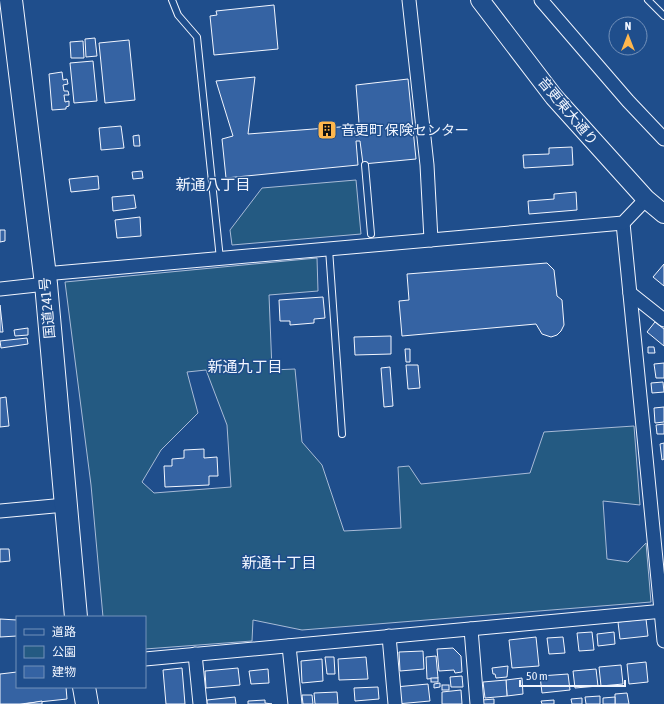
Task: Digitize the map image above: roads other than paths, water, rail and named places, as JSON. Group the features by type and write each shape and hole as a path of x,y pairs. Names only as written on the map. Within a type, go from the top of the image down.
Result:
{"highway":[{"name":"国道241号","path":"11,0 45,279 76,616"},
{"path":"84,688 87,704"}],"street":[{"path":"409,0 427,165 431,240"},
{"name":"音更東大通り","path":"480,0 554,97 646,199 664,214"},
{"path":"541,0 628,101 664,139"},
{"path":"0,289 45,279 220,259 623,223 646,199"},
{"path":"623,223 663,611 664,641"},
{"path":"630,293 664,320"},
{"path":"0,511 65,505"},
{"path":"146,659 663,611"},
{"path":"471,629 477,704"},
{"path":"389,636 395,704"},
{"path":"289,646 295,704"},
{"path":"195,654 200,704"}],"lane":[{"path":"172,0 178,15 197,37 220,259"},
{"path":"648,0 664,16"},
{"path":"365,165 371,234"},
{"path":"329,249 342,434"}],"place":[{"name":"音更町 保険センター","path":"327,130"}],"district":[{"name":"新通八丁目","path":"213,185"},
{"name":"新通九丁目","path":"245,367"},
{"name":"新通十丁目","path":"279,563"}]}
